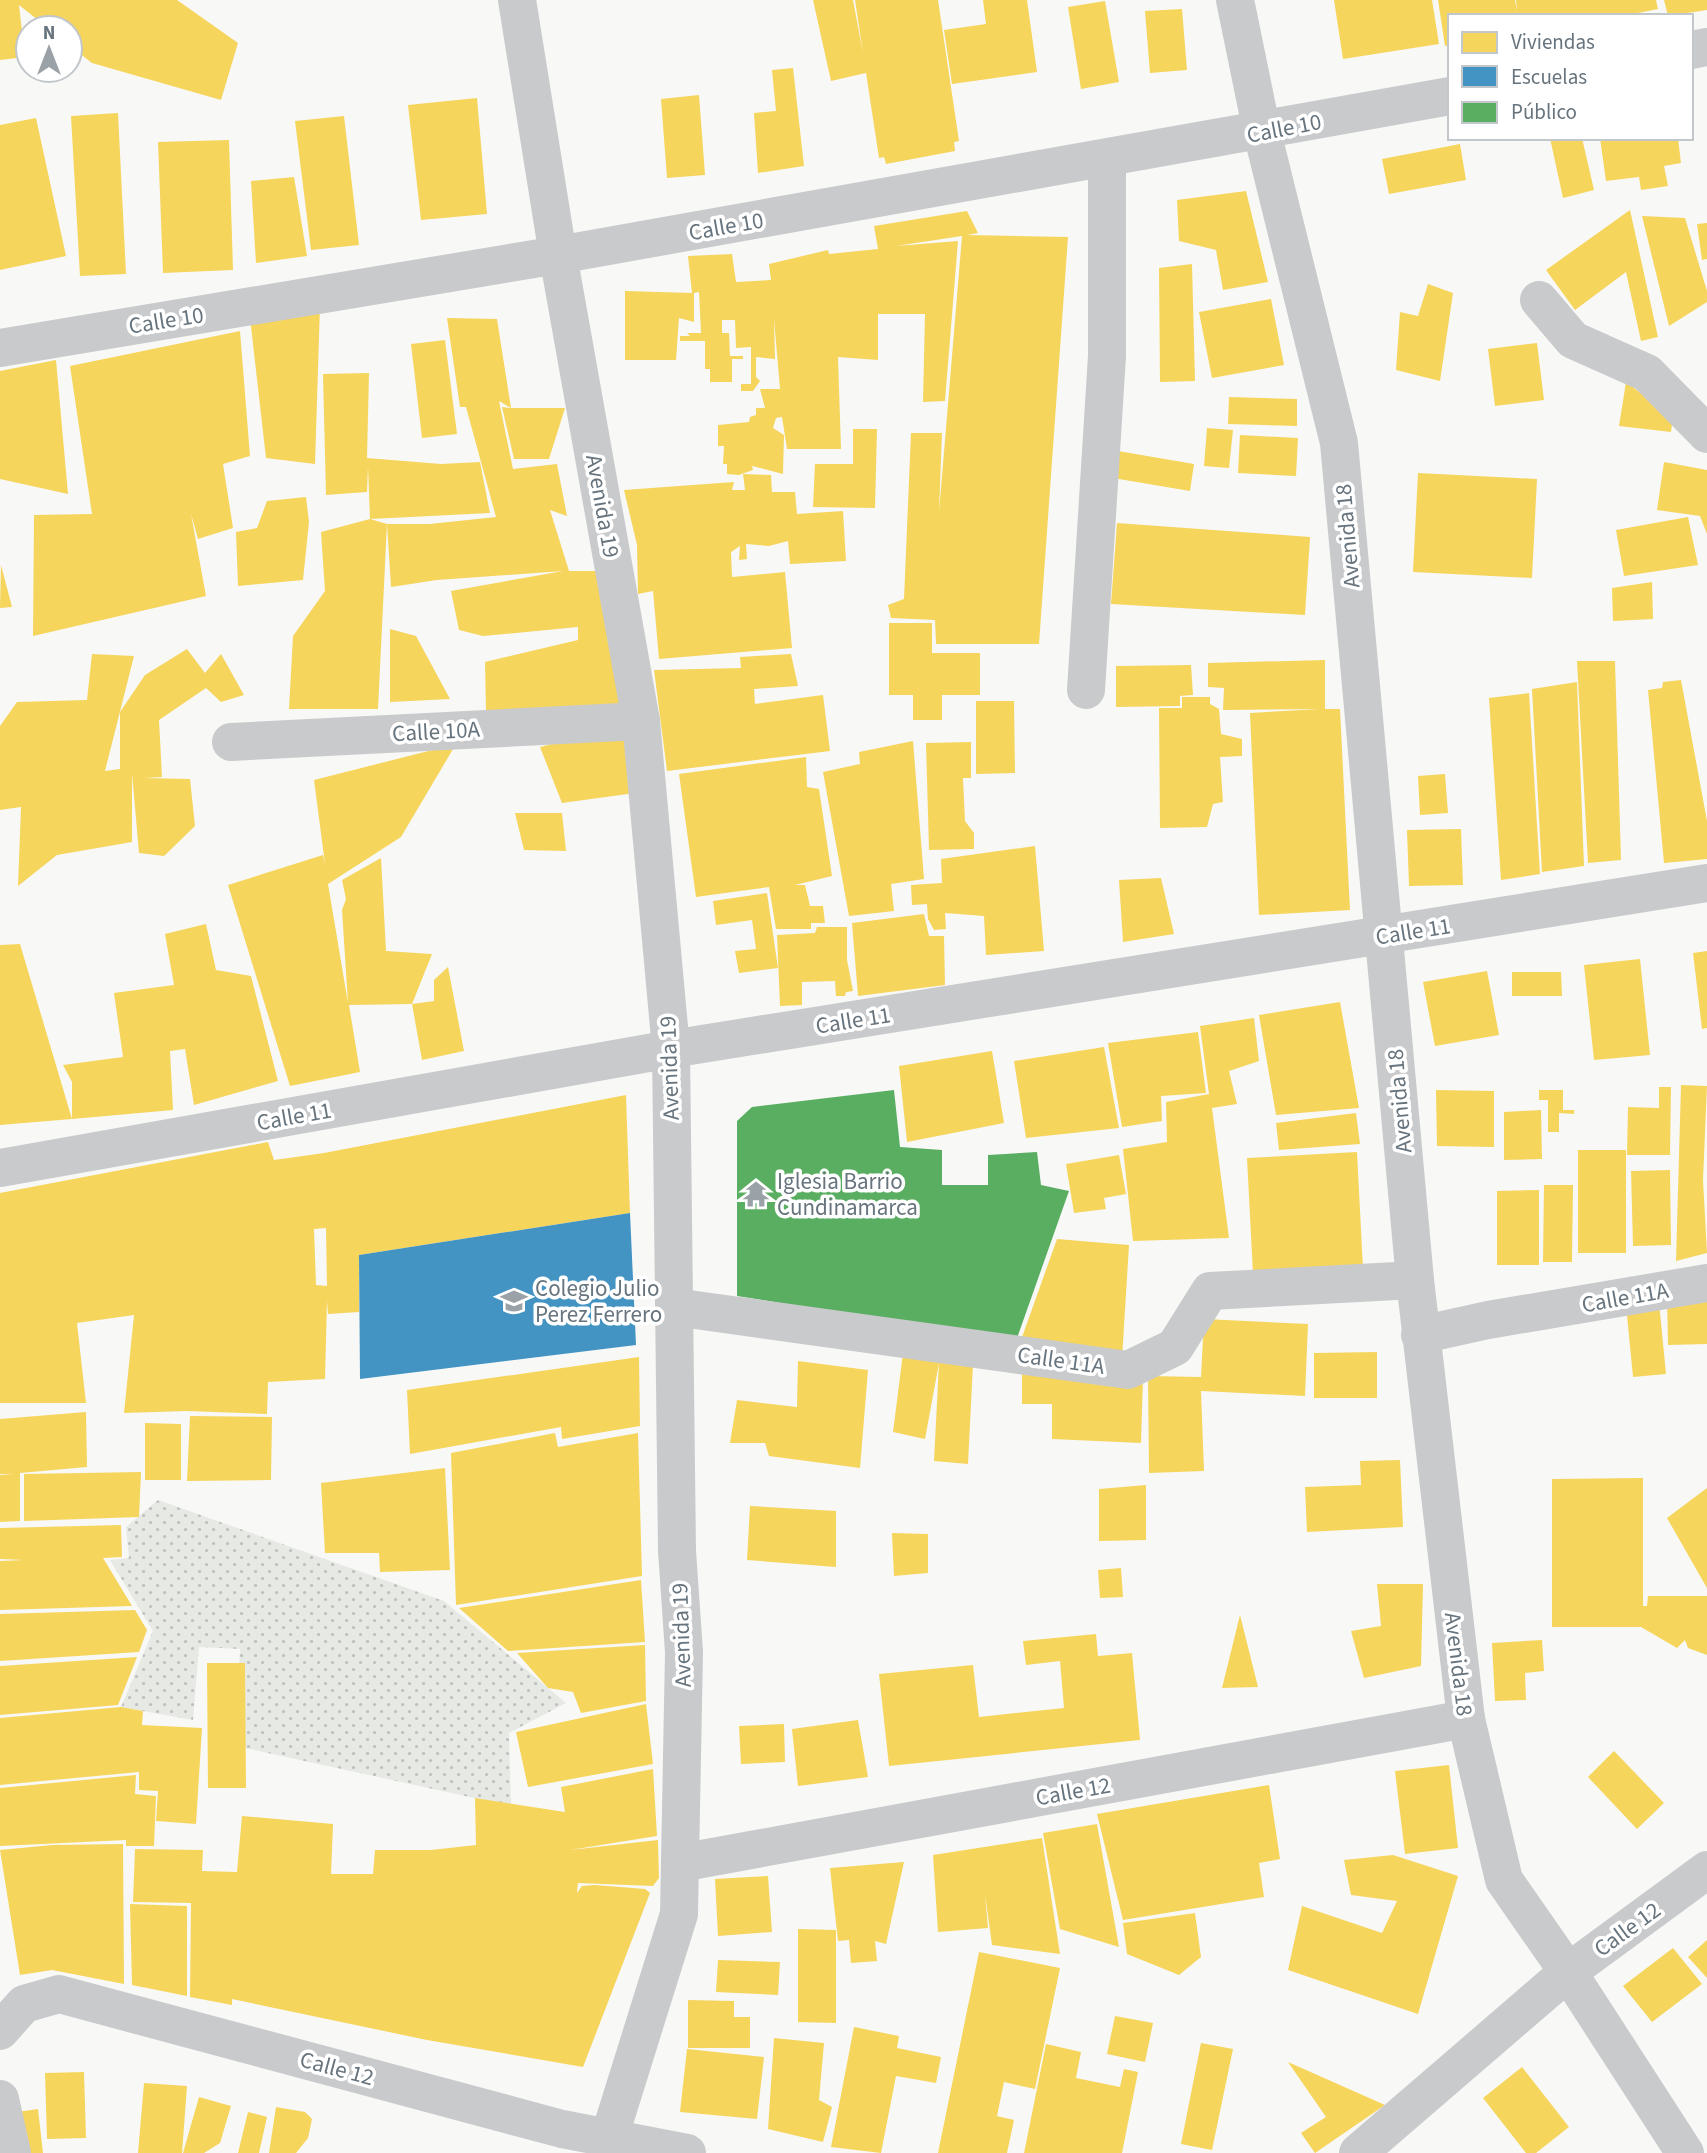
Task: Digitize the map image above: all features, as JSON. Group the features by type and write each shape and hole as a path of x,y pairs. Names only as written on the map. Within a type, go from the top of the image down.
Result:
{"street":[{"name":"Avenida 19","path":"517,0 558,255 641,721 671,1049 677,1551 684,1652 679,1914 609,2137"},
{"name":"Avenida 18","path":"1235,0 1262,132 1339,443 1420,1335 1466,1719 1504,1880 1568,1972 1685,2153"},
{"name":"Calle 10","path":"0,348 558,255 1262,132 1448,96"},
{"path":"1086,690 1107,356 1107,159"},
{"path":"1539,300 1573,340 1647,373 1707,434"},
{"name":"Calle 10A","path":"231,742 641,721"},
{"name":"Calle 11","path":"0,1168 671,1049 1707,883"},
{"name":"Calle 11A","path":"674,1307 1128,1370 1175,1347 1210,1291 1415,1280"},
{"name":"Calle 11A","path":"1420,1335 1488,1320 1707,1283"},
{"name":"Calle 12","path":"680,1863 1466,1719"},
{"name":"Calle 12","path":"1358,2153 1568,1972 1707,1870"},
{"name":"Calle 12","path":"0,2031 24,2004 59,1994 566,2141 609,2137 687,2153"},
{"path":"0,2099 12,2153"}],"shaded area":[{"path":"158,1500 444,1601 566,1703 509,1733 511,1806 236,1746 240,1649 199,1647 193,1720 121,1707 153,1631 110,1560 129,1558 126,1527"}],"building: Viviendas":[{"path":"0,0 177,0 238,43 221,100 92,63 84,57 84,14 30,14 19,5 20,14 14,14 14,58 0,60"},
{"path":"813,0 853,0 863,53 855,0 938,0 959,141 954,142 955,151 886,164 884,157 879,158 866,73 831,81"},
{"path":"983,0 1027,0 1037,72 952,84 944,30 986,24"},
{"path":"1334,0 1432,0 1439,44 1343,59"},
{"path":"1438,0 1515,0 1517,11 1516,0 1656,0 1658,9 1633,14 1448,14 1448,45 1445,46"},
{"path":"1664,0 1707,0 1707,10 1668,14"},
{"path":"1105,1 1119,82 1081,89 1068,7"},
{"path":"1182,9 1187,70 1150,73 1145,11"},
{"path":"793,68 804,166 758,173 754,113 776,111 772,70"},
{"path":"699,95 705,175 667,178 661,99"},
{"path":"477,98 487,214 421,220 408,105"},
{"path":"118,113 126,274 80,276 71,116"},
{"path":"344,116 359,245 311,250 295,121"},
{"path":"36,118 66,256 0,270 0,125"},
{"path":"229,140 233,270 163,273 158,142"},
{"path":"1550,140 1582,140 1594,190 1563,198"},
{"path":"1600,140 1678,140 1681,163 1664,166 1668,186 1641,190 1639,177 1606,181"},
{"path":"1460,144 1466,180 1389,194 1382,159"},
{"path":"294,177 307,256 256,263 251,181"},
{"path":"1246,191 1268,282 1223,290 1216,250 1179,241 1177,200"},
{"path":"1630,210 1658,337 1641,341 1626,272 1575,310 1546,270"},
{"path":"967,211 978,233 967,235 1068,237 1039,644 936,644 935,620 891,618 888,605 904,599 911,433 942,433 939,512 962,236 896,246 958,241 945,401 923,402 925,314 878,314 878,360 838,357 841,449 787,449 782,417 776,418 773,428 784,435 783,474 752,466 753,470 739,475 727,474 727,464 723,464 724,446 718,446 718,425 749,422 750,417 756,415 756,408 765,408 760,389 780,389 774,319 775,359 756,357 756,377 760,381 753,391 741,391 741,384 751,384 751,347 736,348 735,320 722,320 722,333 729,333 730,356 743,356 743,359 732,359 732,382 710,382 710,369 705,369 705,341 680,341 680,336 690,336 687,333 701,333 699,292 694,293 694,322 679,318 676,360 625,360 625,291 692,293 688,256 732,254 736,282 771,280 769,264 828,250 829,254 878,249 874,226"},
{"path":"1642,216 1685,218 1707,291 1707,302 1669,326"},
{"path":"1707,223 1707,259 1702,260 1697,224"},
{"path":"1192,264 1195,381 1160,382 1159,268"},
{"path":"1428,284 1453,293 1440,381 1396,370 1400,312 1418,316"},
{"path":"1271,299 1284,365 1212,378 1199,312"},
{"path":"320,306 315,464 266,458 250,318"},
{"path":"447,318 497,319 511,408 499,401 513,469 557,464 567,516 550,510 569,571 607,571 633,711 486,712 485,662 578,640 578,627 483,636 459,630 451,591 563,571 437,580 391,587 387,524 430,524 496,517 466,407 460,407"},
{"path":"240,331 250,456 223,464 233,528 198,539 191,514 206,596 33,636 34,515 92,514 70,366"},
{"path":"445,340 457,434 422,438 411,344"},
{"path":"1537,343 1544,400 1495,406 1488,349"},
{"path":"56,360 68,494 0,479 0,371"},
{"path":"369,373 367,458 441,464 480,462 490,513 370,519 368,467 367,492 326,495 323,374"},
{"path":"1626,382 1673,417 1671,432 1619,426"},
{"path":"1229,397 1297,399 1297,426 1228,424"},
{"path":"502,407 565,408 549,459 514,459"},
{"path":"1207,428 1233,430 1229,468 1204,466"},
{"path":"853,429 877,429 875,508 813,507 815,464 853,464"},
{"path":"1240,435 1298,438 1296,476 1238,473"},
{"path":"1112,450 1194,464 1190,491 1107,477"},
{"path":"1664,462 1707,470 1707,534 1700,516 1657,510"},
{"path":"1418,473 1537,479 1532,578 1413,572"},
{"path":"743,474 771,475 772,492 795,492 797,514 843,511 846,561 790,564 788,541 769,546 746,544 747,559 739,560 740,546 731,552 732,577 785,572 792,648 659,659 653,591 638,594 637,545 624,490 734,482 732,490 745,490"},
{"path":"306,497 309,522 303,580 238,586 236,532 257,528 267,501"},
{"path":"1688,517 1698,565 1624,576 1616,530"},
{"path":"370,519 387,524 378,709 289,709 293,636 325,591 321,532"},
{"path":"1117,523 1310,537 1305,615 1111,604"},
{"path":"1,565 12,607 0,608"},
{"path":"1652,582 1653,619 1613,621 1612,588"},
{"path":"889,623 932,623 932,653 980,653 980,695 942,695 942,720 913,720 913,695 889,695"},
{"path":"390,629 416,636 450,699 390,702"},
{"path":"187,649 205,673 221,654 244,695 221,702 206,688 159,720 162,777 144,778 190,779 195,826 164,856 139,853 132,773 132,842 57,855 18,886 21,807 0,810 0,726 17,702 87,700 92,654 134,656 105,771 120,769 120,712 145,675"},
{"path":"791,654 798,686 754,689 755,704 823,695 830,751 667,771 654,670 741,668 740,657"},
{"path":"1325,660 1325,709 1340,709 1350,910 1259,915 1250,713 1320,709 1223,710 1224,688 1208,687 1208,663"},
{"path":"1577,661 1615,661 1621,860 1588,863"},
{"path":"1191,665 1193,695 1180,696 1180,706 1116,707 1116,666"},
{"path":"1681,680 1707,821 1707,859 1664,863 1648,690 1662,688 1663,682"},
{"path":"1577,682 1584,866 1542,872 1532,689"},
{"path":"1529,693 1540,874 1501,880 1489,698"},
{"path":"1182,697 1210,697 1210,704 1219,709 1221,734 1242,739 1242,756 1220,757 1223,802 1213,804 1207,827 1160,828 1159,708 1182,708"},
{"path":"976,701 1014,701 1015,773 976,774"},
{"path":"635,723 635,793 562,803 540,747"},
{"path":"913,741 924,879 891,884 894,911 849,916 823,772 860,764 859,752"},
{"path":"971,742 971,778 963,778 965,821 974,833 974,849 929,850 926,743"},
{"path":"456,744 401,837 328,884 348,1003 342,910 346,899 342,880 381,858 386,951 432,954 412,1004 349,1005 360,1072 290,1086 228,885 323,855 325,864 314,780"},
{"path":"806,757 807,787 819,789 832,876 795,885 805,885 810,906 823,906 825,923 811,923 811,929 776,929 769,887 696,897 679,774"},
{"path":"1445,774 1448,813 1420,815 1418,776"},
{"path":"515,813 562,813 566,851 524,850"},
{"path":"1461,829 1463,885 1409,886 1407,830"},
{"path":"1035,846 1044,951 986,955 984,916 945,913 946,929 934,930 928,919 927,904 912,905 911,885 942,883 941,859"},
{"path":"1161,878 1174,934 1123,942 1119,880"},
{"path":"767,893 778,968 739,973 735,951 756,949 752,920 716,925 713,901"},
{"path":"924,914 929,936 944,936 945,985 858,996 852,923"},
{"path":"206,924 216,970 251,976 278,1081 194,1105 185,1049 170,1051 173,1110 72,1119 72,1082 63,1065 123,1057 114,993 174,985 165,934"},
{"path":"817,927 847,927 847,960 853,991 846,992 845,996 836,996 835,981 802,982 802,1005 780,1006 777,935 815,933"},
{"path":"20,944 72,1119 0,1125 0,945"},
{"path":"1707,951 1707,1028 1702,1029 1693,953"},
{"path":"1640,959 1650,1055 1594,1060 1584,965"},
{"path":"448,967 464,1051 422,1060 412,1004 434,1001 434,980"},
{"path":"1487,971 1499,1035 1435,1046 1423,982"},
{"path":"1512,972 1561,972 1562,996 1512,996"},
{"path":"1340,1002 1359,1108 1276,1115 1259,1015"},
{"path":"1254,1018 1259,1061 1229,1071 1237,1104 1212,1108 1229,1238 1133,1241 1123,1149 1167,1142 1166,1102 1209,1094 1200,1026"},
{"path":"1198,1032 1206,1093 1161,1096 1162,1121 1122,1127 1108,1043"},
{"path":"1104,1047 1119,1128 1026,1138 1014,1061"},
{"path":"992,1051 1004,1123 907,1142 899,1066"},
{"path":"1681,1085 1707,1086 1703,1180 1707,1253 1676,1261"},
{"path":"1659,1087 1671,1087 1670,1155 1627,1155 1628,1107 1659,1108"},
{"path":"1436,1090 1494,1091 1494,1147 1437,1146"},
{"path":"1539,1090 1563,1090 1563,1110 1574,1110 1574,1114 1559,1113 1559,1132 1548,1132 1548,1100 1539,1100"},
{"path":"626,1095 630,1213 359,1255 359,1312 328,1314 327,1301 325,1379 268,1382 267,1414 186,1411 124,1413 134,1315 77,1323 86,1403 0,1403 0,1193 268,1142 274,1160 324,1153","holes":["326,1228 327,1286 316,1285 314,1229"]},
{"path":"1541,1110 1542,1159 1504,1160 1504,1112"},
{"path":"1356,1113 1360,1144 1279,1150 1276,1123"},
{"path":"1578,1150 1626,1150 1626,1253 1578,1253"},
{"path":"1357,1152 1363,1269 1253,1274 1247,1158"},
{"path":"1119,1155 1126,1194 1104,1198 1106,1209 1074,1213 1066,1164"},
{"path":"1670,1170 1671,1245 1633,1246 1631,1171"},
{"path":"1544,1185 1573,1185 1572,1262 1543,1262"},
{"path":"1539,1190 1539,1265 1497,1265 1497,1191"},
{"path":"1057,1239 1129,1245 1122,1359 1021,1340"},
{"path":"1707,1295 1707,1344 1668,1345 1667,1297"},
{"path":"1659,1302 1666,1374 1633,1377 1626,1305"},
{"path":"1204,1319 1308,1324 1305,1396 1201,1391 1204,1471 1149,1473 1148,1376 1201,1377"},
{"path":"1377,1352 1377,1398 1314,1398 1314,1353"},
{"path":"903,1353 973,1364 968,1464 934,1461 939,1363 925,1439 893,1432"},
{"path":"639,1357 640,1426 562,1439 561,1427 410,1454 407,1390"},
{"path":"798,1361 868,1370 860,1468 769,1456 765,1443 730,1443 737,1400 797,1407"},
{"path":"1022,1374 1143,1378 1141,1443 1052,1439 1052,1404 1022,1404"},
{"path":"86,1412 87,1467 20,1473 20,1521 0,1522 0,1475 13,1474 0,1474 0,1419"},
{"path":"190,1416 272,1417 271,1480 187,1481"},
{"path":"145,1423 181,1424 181,1480 145,1480"},
{"path":"555,1433 558,1447 638,1433 642,1576 456,1605 451,1453"},
{"path":"1400,1460 1403,1527 1307,1532 1305,1487 1361,1485 1360,1461"},
{"path":"445,1468 450,1570 380,1572 379,1553 325,1553 321,1483"},
{"path":"141,1472 139,1517 24,1521 24,1474"},
{"path":"1643,1478 1643,1606 1647,1606 1648,1596 1707,1596 1707,1655 1688,1648 1685,1640 1677,1648 1641,1627 1552,1627 1552,1479"},
{"path":"1146,1485 1146,1540 1099,1541 1099,1489"},
{"path":"1707,1488 1707,1588 1667,1518"},
{"path":"750,1506 836,1511 836,1567 747,1560"},
{"path":"121,1525 122,1557 103,1558 132,1606 0,1610 0,1561 24,1560 0,1559 0,1528"},
{"path":"892,1533 928,1534 928,1573 894,1576"},
{"path":"1121,1568 1123,1597 1100,1598 1098,1570"},
{"path":"641,1580 645,1642 508,1651 459,1608"},
{"path":"1377,1584 1423,1584 1421,1666 1364,1678 1351,1631 1381,1626"},
{"path":"135,1610 147,1630 139,1652 0,1661 0,1614"},
{"path":"1240,1615 1258,1687 1222,1688"},
{"path":"1096,1634 1098,1656 1132,1653 1140,1740 889,1766 879,1674 973,1665 979,1717 1064,1708 1060,1661 1026,1665 1023,1641"},
{"path":"1542,1640 1544,1671 1525,1673 1526,1700 1495,1701 1492,1643"},
{"path":"645,1645 646,1701 581,1713 573,1692 548,1688 517,1653"},
{"path":"137,1657 118,1705 0,1715 0,1666"},
{"path":"207,1663 245,1663 246,1788 208,1788"},
{"path":"646,1704 653,1764 528,1787 516,1732"},
{"path":"121,1707 143,1711 142,1725 202,1728 196,1824 156,1821 158,1791 139,1790 139,1772 0,1785 0,1718"},
{"path":"858,1720 868,1777 798,1786 792,1729"},
{"path":"784,1724 785,1762 741,1764 739,1726"},
{"path":"1614,1751 1664,1803 1637,1829 1588,1777"},
{"path":"1449,1765 1458,1848 1405,1854 1395,1771"},
{"path":"653,1769 657,1836 570,1850 658,1840 659,1878 653,1886 578,1883 577,1893 582,1886 595,1885 645,1889 650,1893 583,2067 427,2040 232,1999 232,2005 190,1997 191,1903 133,1902 135,1849 203,1850 202,1871 237,1872 242,1816 333,1824 331,1874 373,1874 375,1850 431,1850 476,1845 475,1798 565,1812 561,1787"},
{"path":"136,1775 135,1794 156,1796 154,1846 126,1846 126,1840 0,1846 0,1788"},
{"path":"1269,1785 1280,1859 1259,1863 1264,1897 1123,1920 1097,1814"},
{"path":"1097,1824 1119,1947 1060,1929 1043,1833"},
{"path":"1042,1838 1060,1954 992,1945 985,1894 988,1928 938,1932 933,1855"},
{"path":"123,1844 124,1984 52,1970 20,1975 0,1850 52,1845"},
{"path":"1393,1855 1458,1876 1418,2014 1288,1970 1302,1906 1382,1933 1397,1901 1351,1895 1344,1860"},
{"path":"904,1862 886,1944 875,1941 877,1961 851,1963 849,1940 838,1941 830,1868"},
{"path":"768,1876 772,1932 718,1936 715,1879"},
{"path":"130,1904 187,1906 187,1996 132,1985"},
{"path":"1195,1913 1201,1957 1179,1975 1127,1954 1123,1923"},
{"path":"798,1929 836,1930 836,2023 798,2022"},
{"path":"1707,1940 1707,1978 1688,1957"},
{"path":"1673,1948 1702,1984 1652,2022 1623,1986"},
{"path":"979,1952 1060,1968 1035,2089 1004,2082 997,2116 1014,2120 1007,2153 938,2153"},
{"path":"718,1960 780,1962 778,1995 716,1992"},
{"path":"688,2000 734,2001 734,2017 750,2017 750,2048 688,2048"},
{"path":"1115,2016 1153,2023 1145,2062 1107,2054"},
{"path":"854,2027 899,2036 897,2048 941,2057 936,2083 896,2076 881,2153 831,2147"},
{"path":"774,2038 824,2043 819,2100 832,2107 823,2142 768,2129"},
{"path":"1201,2043 1233,2049 1212,2150 1181,2144"},
{"path":"1046,2044 1081,2052 1076,2078 1120,2087 1124,2069 1138,2072 1122,2153 1024,2153"},
{"path":"687,2049 764,2057 757,2119 680,2112"},
{"path":"1288,2062 1385,2105 1315,2153 1301,2133 1326,2117"},
{"path":"1522,2067 1569,2127 1536,2153 1526,2153 1483,2098"},
{"path":"84,2072 86,2138 47,2139 45,2073"},
{"path":"144,2083 187,2086 182,2153 138,2153"},
{"path":"199,2097 231,2106 220,2143 204,2153 183,2153"},
{"path":"276,2107 305,2112 312,2119 308,2138 296,2153 269,2153"},
{"path":"38,2109 43,2153 22,2153 17,2112"},
{"path":"248,2112 267,2117 259,2153 238,2153"}],"building: Escuelas":[{"path":"630,1213 636,1345 360,1379 359,1255"}],"building: Público":[{"path":"894,1090 900,1147 942,1150 942,1185 988,1185 988,1155 1037,1152 1041,1185 1069,1191 1016,1341 737,1296 737,1121 752,1107"}],"place":[{"name":"Iglesia Barrio Cundinamarca","path":"756,1194"},
{"name":"Colegio Julio Perez Ferrero","path":"514,1301"}]}
